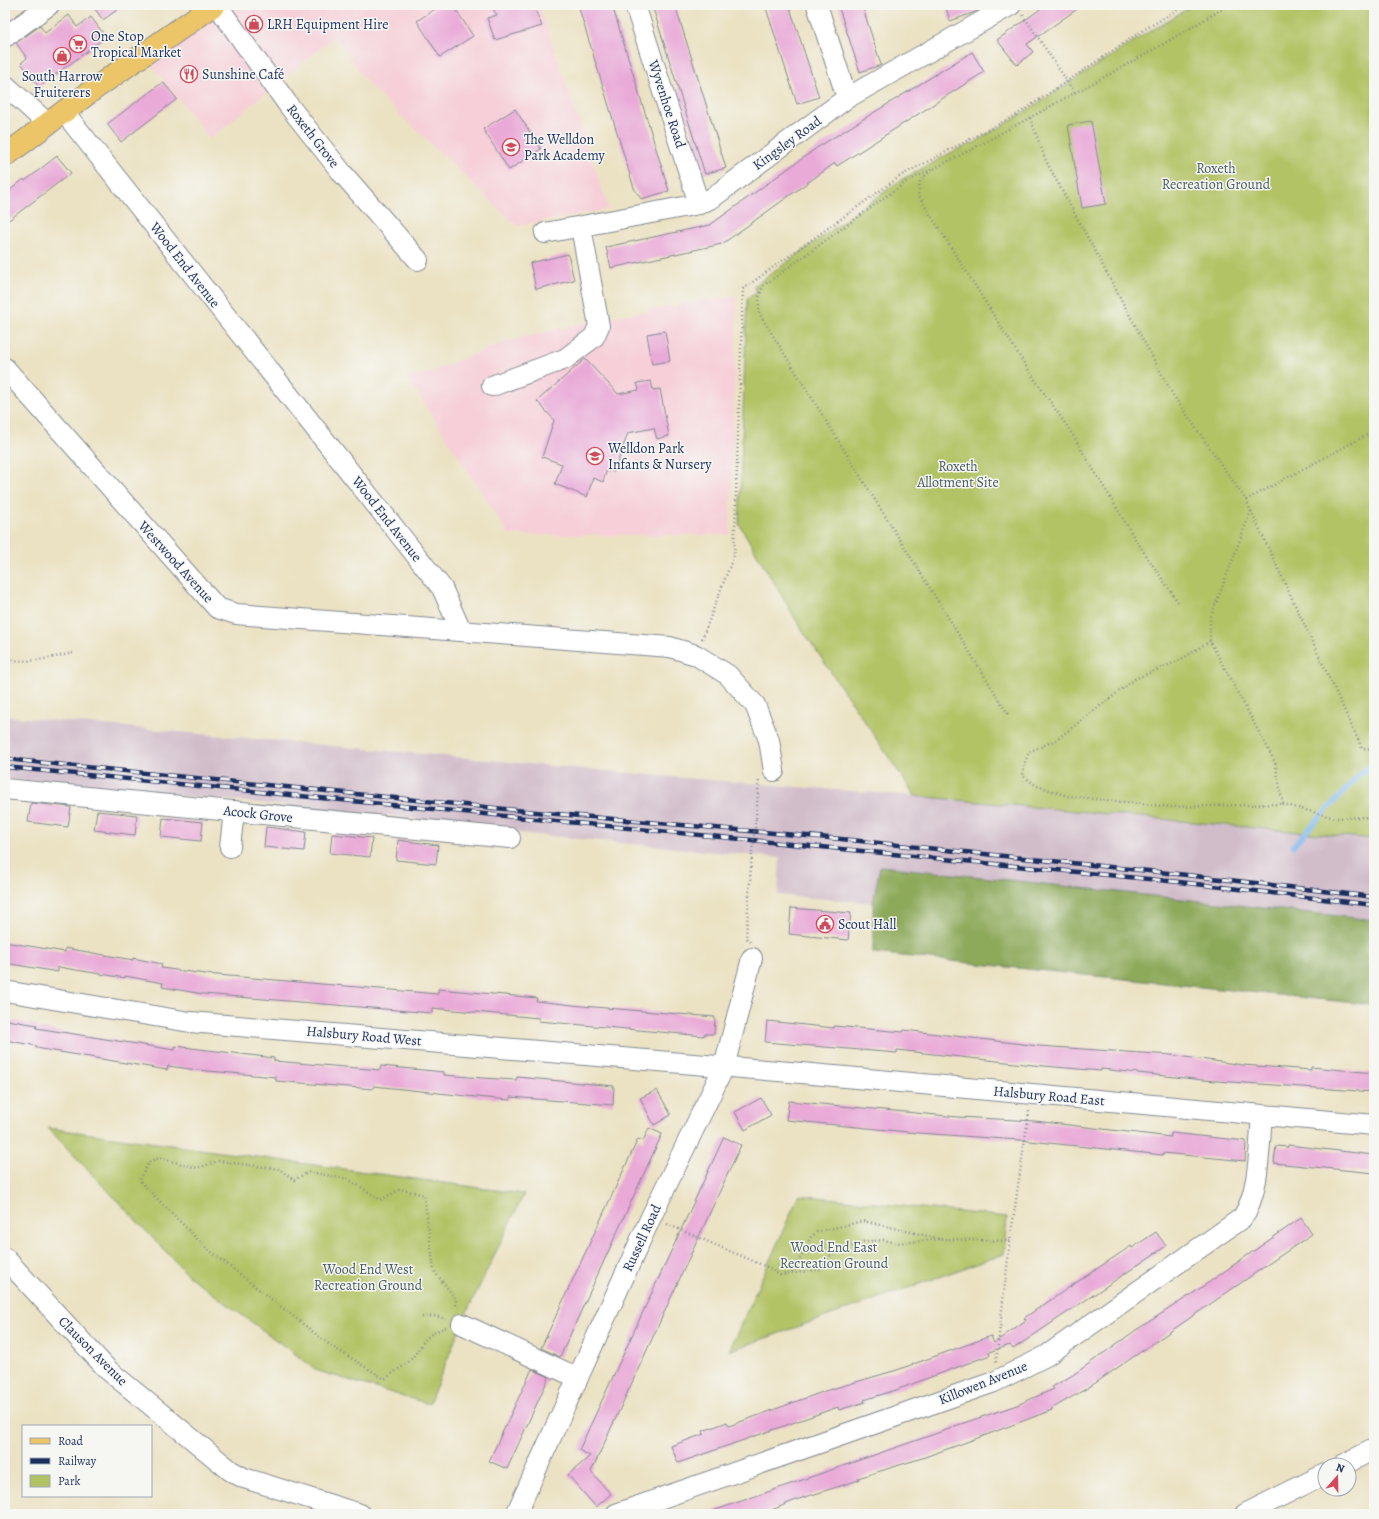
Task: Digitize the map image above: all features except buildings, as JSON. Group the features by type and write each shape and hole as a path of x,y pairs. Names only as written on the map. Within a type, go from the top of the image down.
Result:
{"main road":[{"path":"5,156 94,89 214,5"}],"street":[{"path":"5,37 49,5"},
{"name":"Roxeth Grove","path":"217,5 289,106 318,143 418,260"},
{"name":"Wyvenhoe Road","path":"635,5 699,204"},
{"path":"816,5 847,98"},
{"name":"Kingsley Road","path":"546,233 699,204 712,198 847,98 1009,8"},
{"name":"Wood End Avenue","path":"9,94 56,118 442,588 461,631"},
{"path":"492,386 565,359 594,337 599,326 581,227"},
{"name":"Westwood Avenue","path":"5,368 217,608 236,614 461,631"},
{"path":"461,631 670,647 696,655 728,675 754,706 769,740 774,771"},
{"name":"Acock Grove","path":"5,789 510,838"},
{"path":"230,847 234,811"},
{"name":"Russell Road","path":"516,1514 652,1217 724,1067 753,952"},
{"name":"Halsbury Road West","path":"5,991 190,1022 724,1067"},
{"name":"Halsbury Road East","path":"724,1067 1374,1125"},
{"name":"Killowen Avenue","path":"616,1514 994,1382 1046,1356 1242,1218 1248,1210 1256,1180 1262,1115"},
{"name":"Clauson Avenue","path":"5,1258 108,1370 231,1471 244,1478 360,1514"},
{"path":"458,1323 578,1378"},
{"path":"1357,1458 1374,1449"},
{"path":"1245,1514 1317,1478"}],"path":[{"path":"696,655 734,555 744,289 902,175 1018,114 1068,82 1142,31 1186,5"},
{"path":"1008,714 759,313 759,297 763,286 906,182 1001,134 1148,53 1229,5"},
{"path":"1009,8 1068,82 1075,93"},
{"path":"1030,118 1046,161 1172,395 1246,500 1362,748 1374,749"},
{"path":"931,170 920,181 918,195 1027,368 1068,429 1137,542 1178,602"},
{"path":"1246,500 1374,431"},
{"path":"1251,510 1210,619 1210,641 1275,762 1283,804"},
{"path":"1210,641 1180,660 1135,679 1056,740 1029,752 1024,765 1023,776 1037,786 1068,796 1172,807 1283,804 1311,813 1336,818 1374,817"},
{"path":"5,657 11,660 41,659 73,653"},
{"path":"753,952 746,938 752,852 760,771 774,771"},
{"path":"994,1382 1010,1240 1032,1095"},
{"path":"160,1158 197,1168 219,1161 279,1169 294,1180 309,1172 348,1179 381,1200 400,1190 424,1195 434,1271 456,1299 458,1323 429,1334 420,1344 412,1359 385,1379 331,1346 205,1248 139,1180 142,1172 150,1161 160,1158"},
{"path":"652,1217 767,1267 780,1275 823,1269 825,1258 861,1242 884,1240 904,1242 940,1239 1010,1240"},
{"path":"792,1274 811,1238 817,1232 863,1221 940,1239"},
{"path":"422,1317 434,1316 458,1323"}],"shaded area":[{"name":"The Welldon Park Academy","path":"190,5 539,5 609,209 517,226 368,84 335,36 210,139 152,65 205,25"},
{"name":"Welldon Park Infants & Nursery","path":"737,296 730,535 509,535 407,377 426,374 508,341 602,319 705,300"},
{"path":"5,716 684,778 915,796 1374,837 1374,1005 873,953 873,903 778,895 780,858 528,834 392,816 5,779"}],"green space":[{"path":"1193,5 1374,5 1374,839 915,796 801,628 739,524 747,298 757,293 754,286 901,180 952,152 974,143 997,128 998,129"},
{"path":"880,866 1374,920 1374,1005 873,953 873,903"},
{"name":"Wood End West Recreation Ground","path":"48,1128 524,1194 465,1316 429,1404 318,1371 189,1276"},
{"name":"Wood End East Recreation Ground","path":"799,1195 1007,1217 1004,1254 729,1351"}],"waterway":[{"path":"1293,846 1362,772 1374,764"}],"railway":[{"path":"5,759 546,813 841,839 1178,874 1374,897"},
{"path":"5,767 1179,882 1374,905"}],"place":[{"name":"LRH Equipment Hire","path":"254,24"},
{"name":"One Stop Tropical Market","path":"78,44"},
{"name":"South Harrow Fruiterers","path":"62,56"},
{"name":"Sunshine Café","path":"189,74"},
{"name":"The Welldon Park Academy","path":"511,147"},
{"name":"Welldon Park Infants & Nursery","path":"595,456"},
{"name":"Scout Hall","path":"825,924"}],"park label":[{"name":"Roxeth Recreation Ground","path":"1216,176"},
{"name":"Roxeth Allotment Site","path":"958,474"}]}
